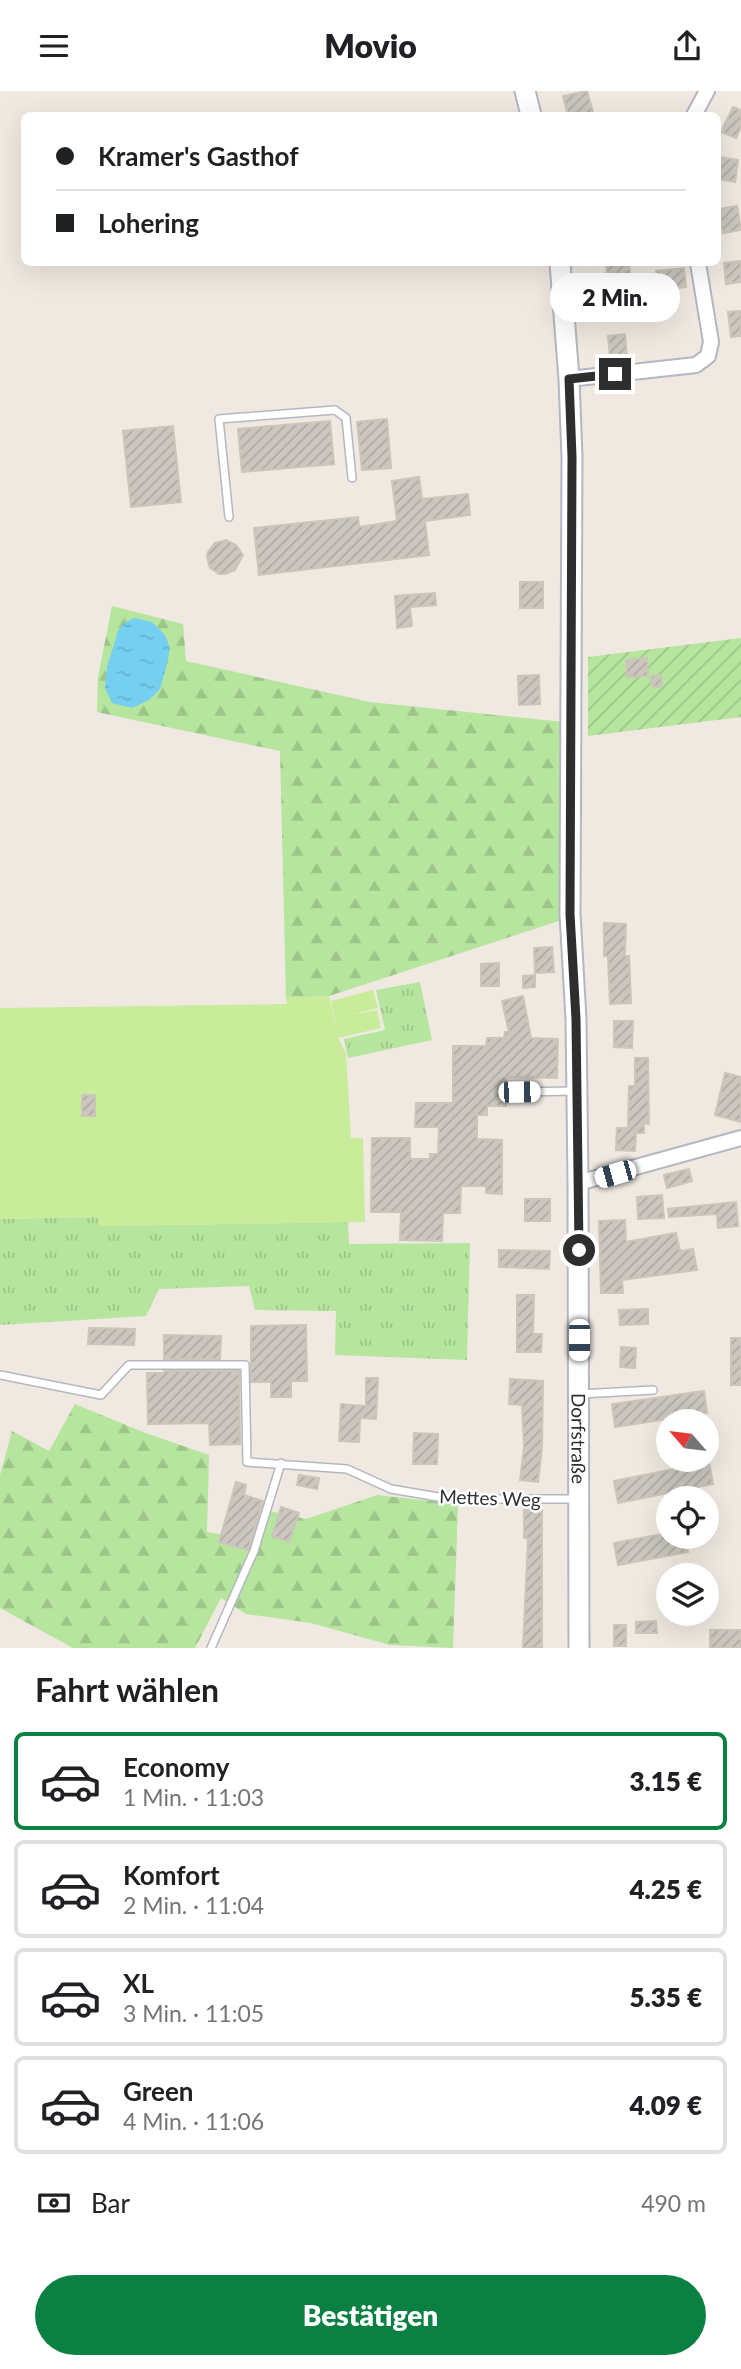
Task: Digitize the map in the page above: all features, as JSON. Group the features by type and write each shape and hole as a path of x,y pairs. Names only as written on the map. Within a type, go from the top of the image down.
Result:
{"street":[{"path":"525,91 530,112"},
{"path":"696,112 707,91"},
{"name":"Dorfstraße","path":"560,266 572,457 570,914 577,1091 579,1648"},
{"path":"569,379 696,365 708,356 710,342 698,266"},
{"path":"578,1183 741,1138"}],"lane":[{"path":"229,517 219,419 335,410 346,418 352,478"},
{"path":"519,1092 577,1091"},
{"name":"Mettes Weg","path":"0,1375 102,1395 129,1365 245,1366 247,1462 348,1469 390,1489 450,1499 579,1499"},
{"path":"579,1394 653,1390"},
{"path":"211,1648 254,1551 281,1463"}],"green space":[{"path":"112,606 183,624 186,661 370,702 564,722 565,919 329,996 286,998 280,751 97,712 98,677"},
{"path":"741,638 741,717 588,736 588,657"},
{"path":"420,982 432,1040 348,1058 344,1039 385,1030 376,990"},
{"path":"373,990 378,1008 350,1015 377,1010 381,1028 338,1038 346,1053 351,1138 363,1138 365,1222 99,1226 98,1217 0,1219 0,1008 287,1004 286,998 329,996 338,1035 331,1001"},
{"path":"99,1217 99,1226 348,1222 349,1244 470,1243 467,1360 335,1355 336,1311 255,1310 249,1286 159,1289 146,1316 0,1325 0,1219"},
{"path":"75,1404 209,1455 207,1532 247,1538 265,1510 306,1519 377,1495 458,1504 453,1648 390,1645 311,1623 246,1614 221,1598 195,1648 73,1648 0,1608 0,1475 12,1431 49,1451"}],"water":[{"path":"134,618 152,622 165,635 170,648 160,689 149,700 132,708 112,703 105,688 107,667 118,631 124,623"}],"building":[{"path":"587,91 593,112 567,112 563,96"},
{"path":"733,107 741,110 741,127 736,138 721,132"},
{"path":"721,157 738,160 735,182 721,180"},
{"path":"737,206 741,230 723,233 721,209"},
{"path":"741,261 741,282 726,284 724,263"},
{"path":"606,266 629,266 632,292 624,293 624,299 605,301 603,274 607,273"},
{"path":"684,268 686,287 658,290 656,271"},
{"path":"741,311 741,336 731,337 728,312"},
{"path":"625,334 627,356 610,358 608,336"},
{"path":"387,419 391,468 362,470 357,422"},
{"path":"330,421 334,464 242,472 238,429"},
{"path":"173,426 181,502 131,507 123,431"},
{"path":"419,477 422,499 468,494 470,515 425,521 429,555 259,575 254,528 358,517 359,527 397,521 392,481"},
{"path":"226,540 236,545 243,555 235,570 219,574 210,568 208,552 215,543"},
{"path":"520,582 543,582 543,608 520,608"},
{"path":"435,593 436,605 410,607 412,626 397,628 395,596"},
{"path":"647,658 648,676 627,677 626,660"},
{"path":"539,675 540,704 519,705 518,676"},
{"path":"661,675 662,686 652,687 651,676"},
{"path":"604,923 626,924 625,956 629,956 631,1003 610,1004 608,956 604,956"},
{"path":"552,947 554,972 535,973 534,948"},
{"path":"499,963 499,986 481,986 481,964"},
{"path":"535,975 535,987 523,988 523,976"},
{"path":"523,996 531,1038 558,1039 557,1078 506,1077 506,1106 487,1106 487,1115 477,1115 477,1139 502,1140 502,1194 486,1193 486,1186 461,1186 460,1213 443,1213 442,1241 400,1240 401,1212 371,1212 372,1138 410,1138 410,1159 430,1159 430,1154 438,1154 439,1127 415,1127 416,1103 453,1103 453,1046 486,1046 487,1038 504,1038 505,1032 509,1032 502,1001"},
{"path":"614,1021 633,1021 632,1048 614,1047"},
{"path":"635,1058 648,1058 649,1124 644,1123 644,1133 636,1133 635,1151 616,1150 617,1128 628,1128 629,1086 635,1086"},
{"path":"725,1073 741,1077 741,1122 715,1115"},
{"path":"82,1095 95,1095 95,1116 82,1116"},
{"path":"689,1169 692,1181 667,1188 664,1175"},
{"path":"662,1195 664,1218 638,1219 637,1197"},
{"path":"525,1199 550,1199 550,1221 525,1221"},
{"path":"736,1202 738,1226 718,1228 717,1214 669,1217 668,1209"},
{"path":"625,1220 626,1242 676,1233 680,1251 693,1249 697,1270 622,1280 623,1293 601,1293 599,1221"},
{"path":"499,1250 550,1251 549,1269 499,1267"},
{"path":"517,1295 534,1295 533,1334 542,1334 541,1352 517,1352"},
{"path":"648,1309 648,1324 620,1325 619,1310"},
{"path":"306,1325 307,1381 291,1381 291,1397 271,1397 271,1382 251,1382 251,1326"},
{"path":"89,1328 135,1329 134,1345 88,1344"},
{"path":"164,1335 221,1336 220,1359 164,1359"},
{"path":"731,1338 741,1338 741,1385 731,1385"},
{"path":"621,1347 636,1348 635,1368 620,1367"},
{"path":"239,1371 240,1444 210,1445 209,1423 148,1424 147,1373"},
{"path":"366,1378 378,1378 376,1419 360,1418 359,1442 339,1441 341,1404 366,1406"},
{"path":"510,1379 543,1381 542,1448 538,1482 520,1480 524,1447 522,1405 509,1404"},
{"path":"704,1391 706,1409 656,1409 656,1421 615,1427 612,1404"},
{"path":"414,1433 438,1434 437,1464 413,1464"},
{"path":"659,1472 711,1472 713,1484 656,1486 656,1495 618,1503 614,1481"},
{"path":"299,1475 319,1478 317,1489 297,1485"},
{"path":"236,1482 246,1485 244,1495 263,1501 248,1550 219,1542"},
{"path":"281,1507 299,1513 289,1542 272,1536"},
{"path":"524,1509 542,1510 542,1648 523,1648 528,1538 524,1538"},
{"path":"656,1535 656,1549 687,1549 688,1552 618,1565 614,1543"},
{"path":"656,1621 657,1633 636,1633 636,1622"},
{"path":"614,1625 626,1625 626,1646 614,1646"},
{"path":"710,1630 741,1630 741,1648 710,1648"}],"route":[{"path":"579,1250 576,1019 570,914 572,457 569,379 615,374"}]}
